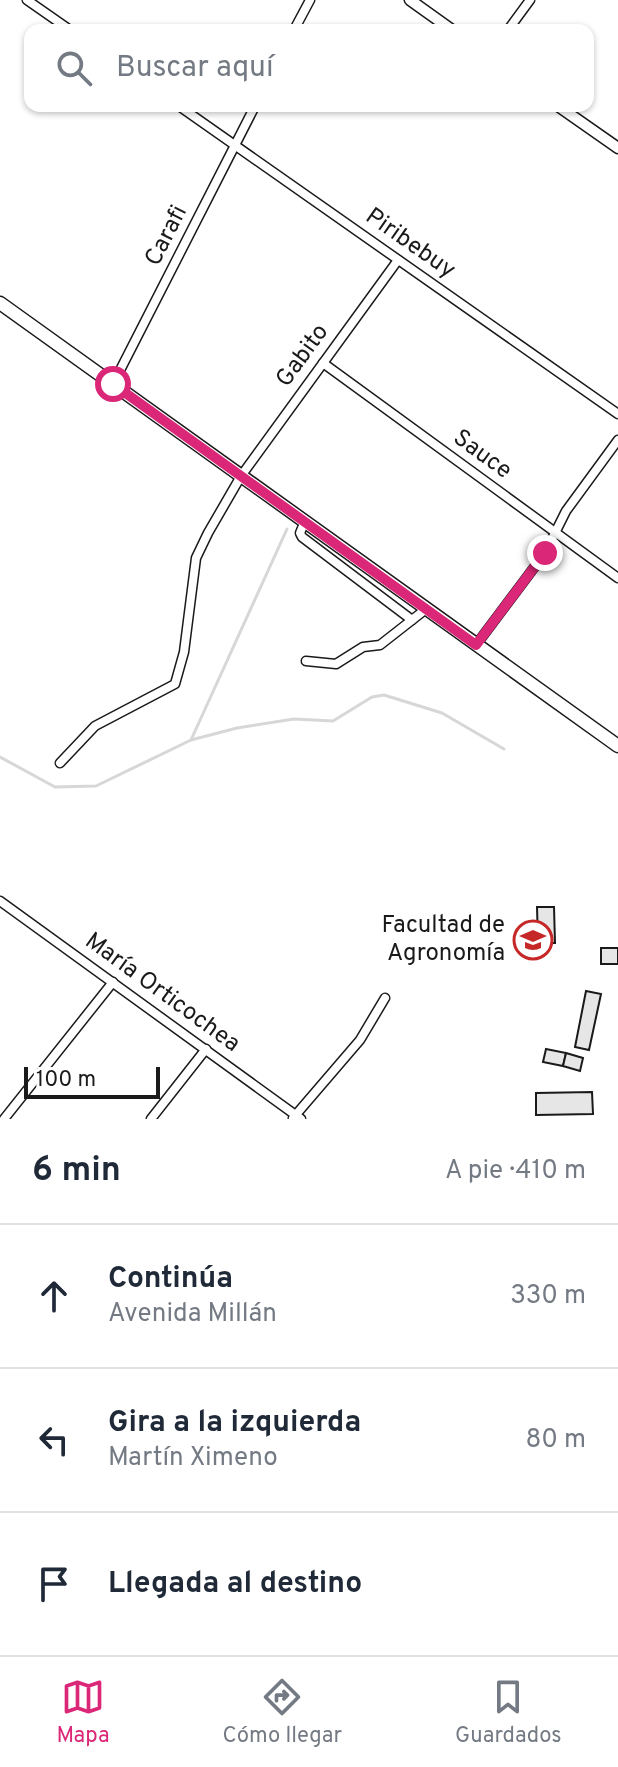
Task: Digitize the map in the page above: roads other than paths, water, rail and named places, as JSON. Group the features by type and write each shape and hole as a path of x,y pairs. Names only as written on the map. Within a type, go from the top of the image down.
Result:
{"main road":[{"path":"0,303 618,746"}],"street":[{"path":"27,0 61,24"},
{"path":"297,24 310,0"},
{"path":"410,0 444,24"},
{"path":"512,24 530,0"},
{"name":"Piribebuy","path":"188,112 618,414"},
{"name":"Carafi","path":"113,384 252,112"},
{"path":"567,112 618,148"},
{"name":"Gabito","path":"60,763 95,726 175,684 184,652 196,558 241,476 398,260"},
{"name":"Sauce","path":"323,363 618,578"},
{"path":"476,645 545,553 554,533 618,440"},
{"path":"305,521 300,533 302,537 412,620"},
{"path":"306,661 336,664 363,647 380,645 426,609"},
{"name":"María Orticochea","path":"0,901 206,1049 296,1118"},
{"path":"4,1119 113,982"},
{"path":"296,1118 360,1040 385,998"},
{"path":"151,1119 206,1049"}],"waterway":[{"path":"191,740 287,529"},
{"path":"0,757 55,787 96,786 191,740 237,728 294,719 333,721 372,697 384,695 442,713 504,749"}],"place":[{"name":"Facultad de Agronomía","path":"533,940"}]}
